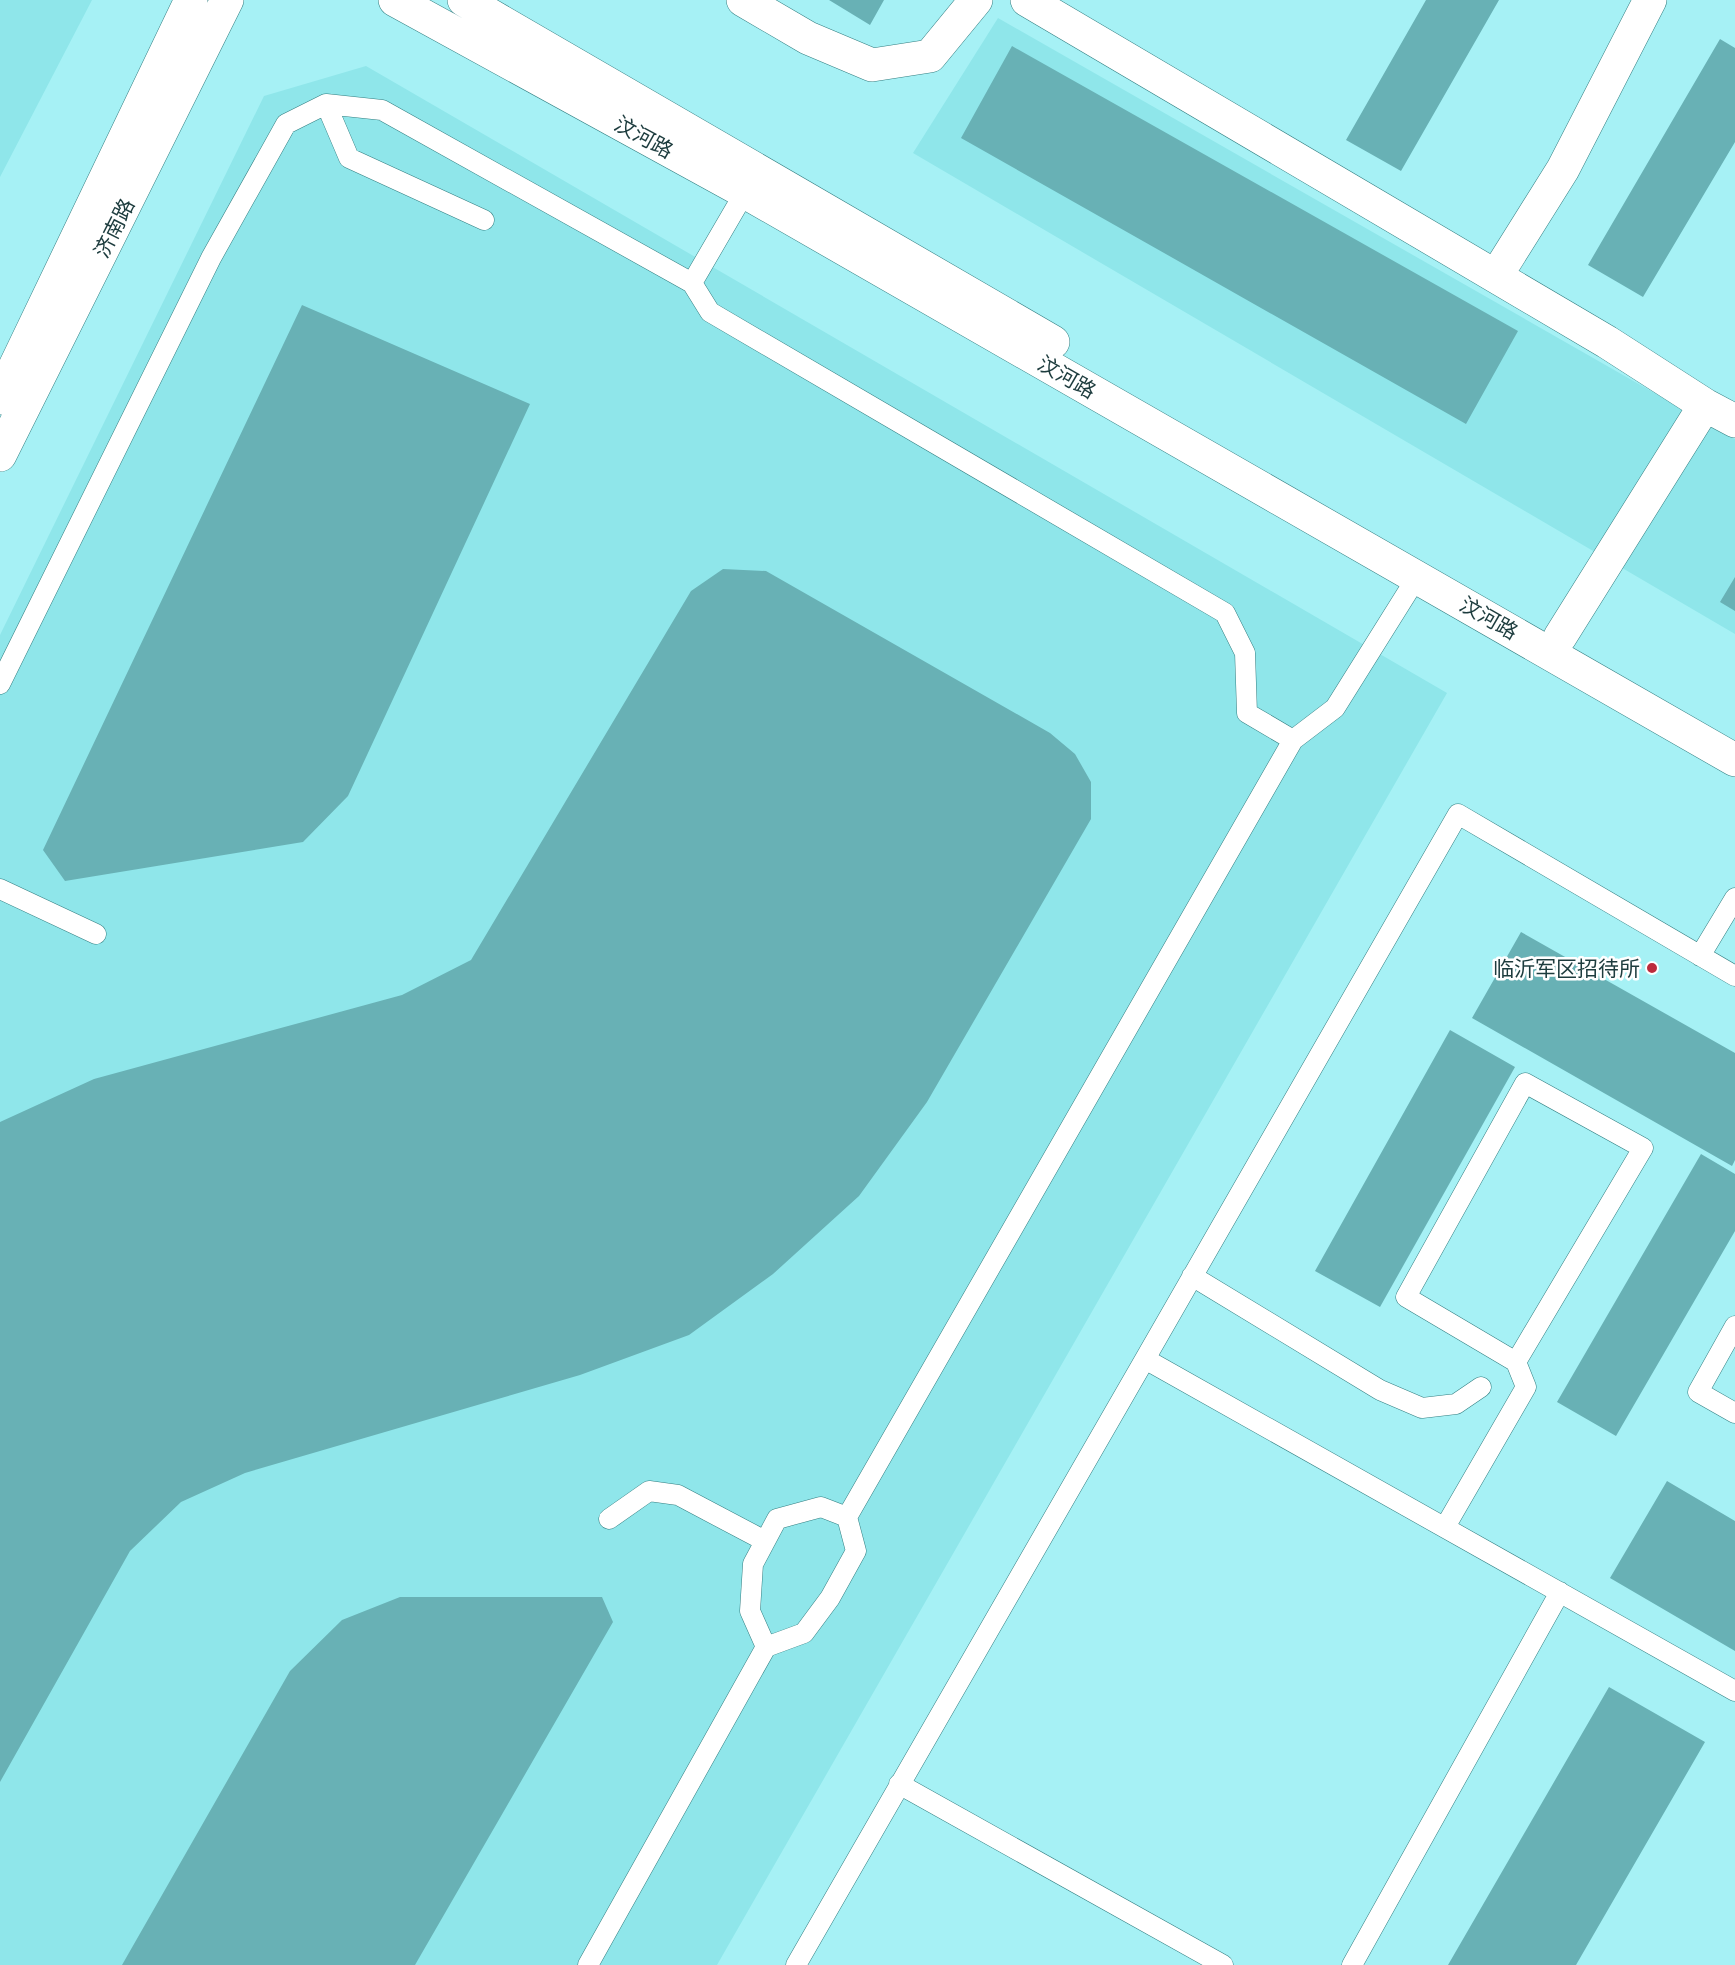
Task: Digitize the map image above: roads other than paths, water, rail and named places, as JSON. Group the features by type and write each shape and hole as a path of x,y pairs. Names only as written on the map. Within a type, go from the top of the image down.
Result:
{"street":[{"name":"济南路","path":"0,398 191,0"},
{"name":"济南路","path":"0,455 226,0"},
{"name":"汶河路","path":"395,0 745,192 1735,760"},
{"name":"汶河路","path":"464,0 1735,737"},
{"path":"743,0 808,38 872,65 930,56 976,0"},
{"path":"1027,0 1607,342 1735,421"},
{"path":"1496,276 1563,169 1650,0"},
{"path":"1560,637 1706,405"}],"lane":[{"path":"326,104 349,158 484,220"},
{"path":"0,684 211,258 286,124 326,104 382,110 692,284 710,312 1225,613 1245,653 1247,713 1293,740"},
{"path":"692,284 745,192"},
{"path":"588,1965 766,1647 804,1633 830,1598 856,1551 847,1517 1293,740 1335,708 1416,577"},
{"path":"796,1965 1458,814 1735,976"},
{"path":"0,889 96,934"},
{"path":"1700,956 1735,898"},
{"path":"1445,1527 1526,1387 1516,1362 1406,1297 1525,1083 1643,1148 1516,1362"},
{"path":"1192,1276 1380,1390 1422,1408 1456,1404 1481,1387"},
{"path":"1735,1326 1698,1392 1735,1413"},
{"path":"1145,1359 1735,1691"},
{"path":"609,1519 649,1491 678,1495 765,1541"},
{"path":"766,1647 750,1611 753,1564 777,1519 821,1507 847,1517"},
{"path":"1352,1965 1560,1592"},
{"path":"899,1784 1223,1965"}],"place":[{"name":"临沂军区招待所","path":"1652,968"}]}
